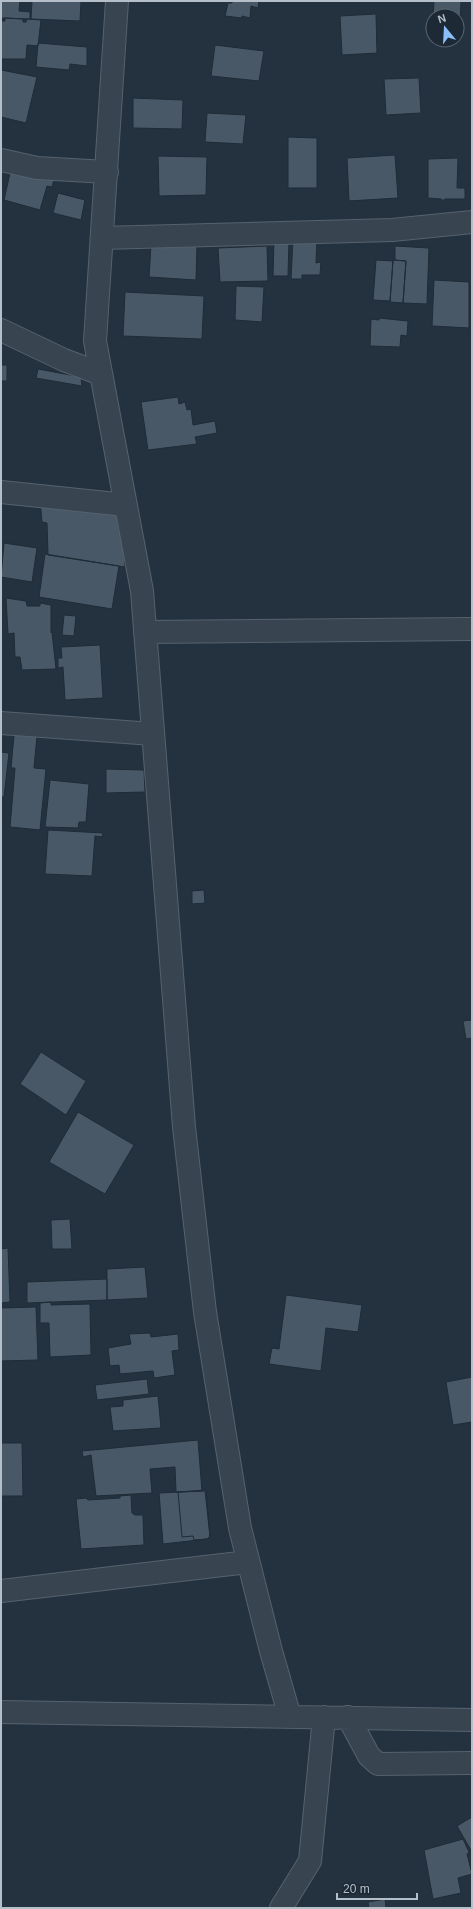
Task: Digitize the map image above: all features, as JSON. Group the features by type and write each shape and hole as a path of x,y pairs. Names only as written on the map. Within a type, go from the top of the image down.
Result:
{"street":[{"path":"116,1 107,172 95,341 142,591 186,1143 205,1312 240,1528 271,1652 290,1717"},
{"path":"1,160 37,168 107,172"},
{"path":"102,238 392,230 472,222"},
{"path":"1,330 64,360 101,374"},
{"path":"1,492 126,505"},
{"path":"145,632 472,629"},
{"path":"1,723 153,734"},
{"path":"1,1591 248,1562"},
{"path":"1,1712 472,1720"},
{"path":"281,1908 310,1861 324,1717"},
{"path":"348,1717 369,1756 378,1764 472,1763"}],"building":[{"path":"1,1 20,1 19,11 30,12 30,19 1,18"},
{"path":"32,1 81,1 80,21 31,19"},
{"path":"232,1 259,1 258,8 251,6 250,18 242,16 242,18 225,16 228,3 232,3"},
{"path":"434,1 461,1 461,8 434,8"},
{"path":"376,14 377,53 342,55 340,16"},
{"path":"5,18 23,19 23,22 26,22 27,19 41,20 38,46 27,45 26,59 1,59 1,21 5,21"},
{"path":"38,43 87,47 87,66 70,64 69,70 36,67"},
{"path":"215,45 264,51 259,81 211,76"},
{"path":"1,70 37,77 26,123 1,117"},
{"path":"419,78 421,113 386,115 384,79"},
{"path":"133,98 183,100 182,129 133,128"},
{"path":"207,113 246,115 243,144 205,142"},
{"path":"288,137 317,138 317,188 288,188"},
{"path":"395,155 398,198 349,201 347,158"},
{"path":"158,156 207,157 206,195 159,196"},
{"path":"458,158 457,188 465,188 465,199 441,200 428,198 428,159"},
{"path":"12,164 55,175 52,187 47,186 40,210 4,200"},
{"path":"58,193 85,200 81,220 53,213"},
{"path":"274,238 289,239 288,276 273,276"},
{"path":"293,239 317,240 316,263 321,262 320,275 302,275 302,279 291,279"},
{"path":"151,245 197,245 196,280 149,277"},
{"path":"267,246 268,281 220,282 218,248"},
{"path":"395,246 429,248 427,304 403,303 406,261 395,260"},
{"path":"376,260 393,261 390,301 373,300"},
{"path":"393,260 406,261 403,303 390,302"},
{"path":"434,280 469,282 469,328 432,326"},
{"path":"236,286 264,287 262,322 235,320"},
{"path":"125,292 204,296 202,339 123,336"},
{"path":"379,318 408,321 407,336 401,335 400,347 370,346 371,319 379,320"},
{"path":"1,365 7,365 7,381 1,381"},
{"path":"38,369 81,377 82,386 36,378"},
{"path":"178,397 179,404 185,402 187,410 191,409 193,425 215,421 217,433 195,437 197,444 148,450 141,402"},
{"path":"40,500 121,512 125,567 48,555 47,523 42,522"},
{"path":"4,543 37,548 32,582 1,577"},
{"path":"45,554 119,566 112,609 39,597"},
{"path":"6,598 26,601 27,606 40,606 40,603 51,605 51,633 52,632 56,669 22,670 20,657 15,657 14,633 8,634"},
{"path":"64,615 76,616 74,636 62,635"},
{"path":"100,645 103,698 65,700 63,667 58,668 58,658 62,658 61,647"},
{"path":"14,735 37,736 34,768 46,769 40,830 10,827 15,768 11,768"},
{"path":"1,752 9,753 4,797 1,797"},
{"path":"106,769 144,770 145,792 106,793"},
{"path":"50,780 89,784 86,822 79,822 78,828 45,827"},
{"path":"48,830 103,833 102,837 95,836 92,876 45,874"},
{"path":"204,890 205,903 192,904 192,891"},
{"path":"472,1020 472,1038 466,1039 463,1021"},
{"path":"41,1052 86,1081 66,1115 20,1084"},
{"path":"78,1112 134,1145 105,1194 49,1162"},
{"path":"70,1219 72,1249 52,1249 51,1220"},
{"path":"8,1248 10,1302 1,1303 1,1249"},
{"path":"145,1267 148,1298 107,1300 107,1269"},
{"path":"107,1279 107,1300 27,1303 27,1282"},
{"path":"286,1295 362,1305 358,1332 326,1328 321,1371 269,1364 272,1348 279,1349"},
{"path":"51,1302 51,1305 90,1304 91,1355 50,1357 49,1323 40,1323 40,1303"},
{"path":"36,1307 38,1360 1,1361 1,1308"},
{"path":"150,1333 151,1337 178,1334 179,1350 172,1351 175,1375 154,1378 153,1371 120,1374 119,1365 110,1366 108,1348 131,1344 129,1334"},
{"path":"472,1377 472,1422 453,1425 446,1382"},
{"path":"147,1379 149,1394 97,1400 95,1385"},
{"path":"158,1396 161,1428 113,1431 110,1407 123,1406 123,1400"},
{"path":"198,1440 202,1491 176,1492 175,1467 150,1469 152,1493 96,1496 91,1455 83,1457 82,1451"},
{"path":"1,1443 22,1443 23,1496 1,1496"},
{"path":"206,1490 210,1536 208,1539 194,1540 193,1536 182,1537 178,1492"},
{"path":"205,1491 210,1536 207,1539 163,1544 159,1493"},
{"path":"131,1495 132,1513 135,1515 143,1515 144,1545 81,1549 76,1499 86,1498 88,1500 120,1498 120,1496"},
{"path":"472,1817 472,1852 457,1826"},
{"path":"463,1839 469,1852 467,1854 472,1874 458,1878 461,1893 433,1899 424,1850"},
{"path":"385,1899 386,1908 369,1908 368,1902"}]}
